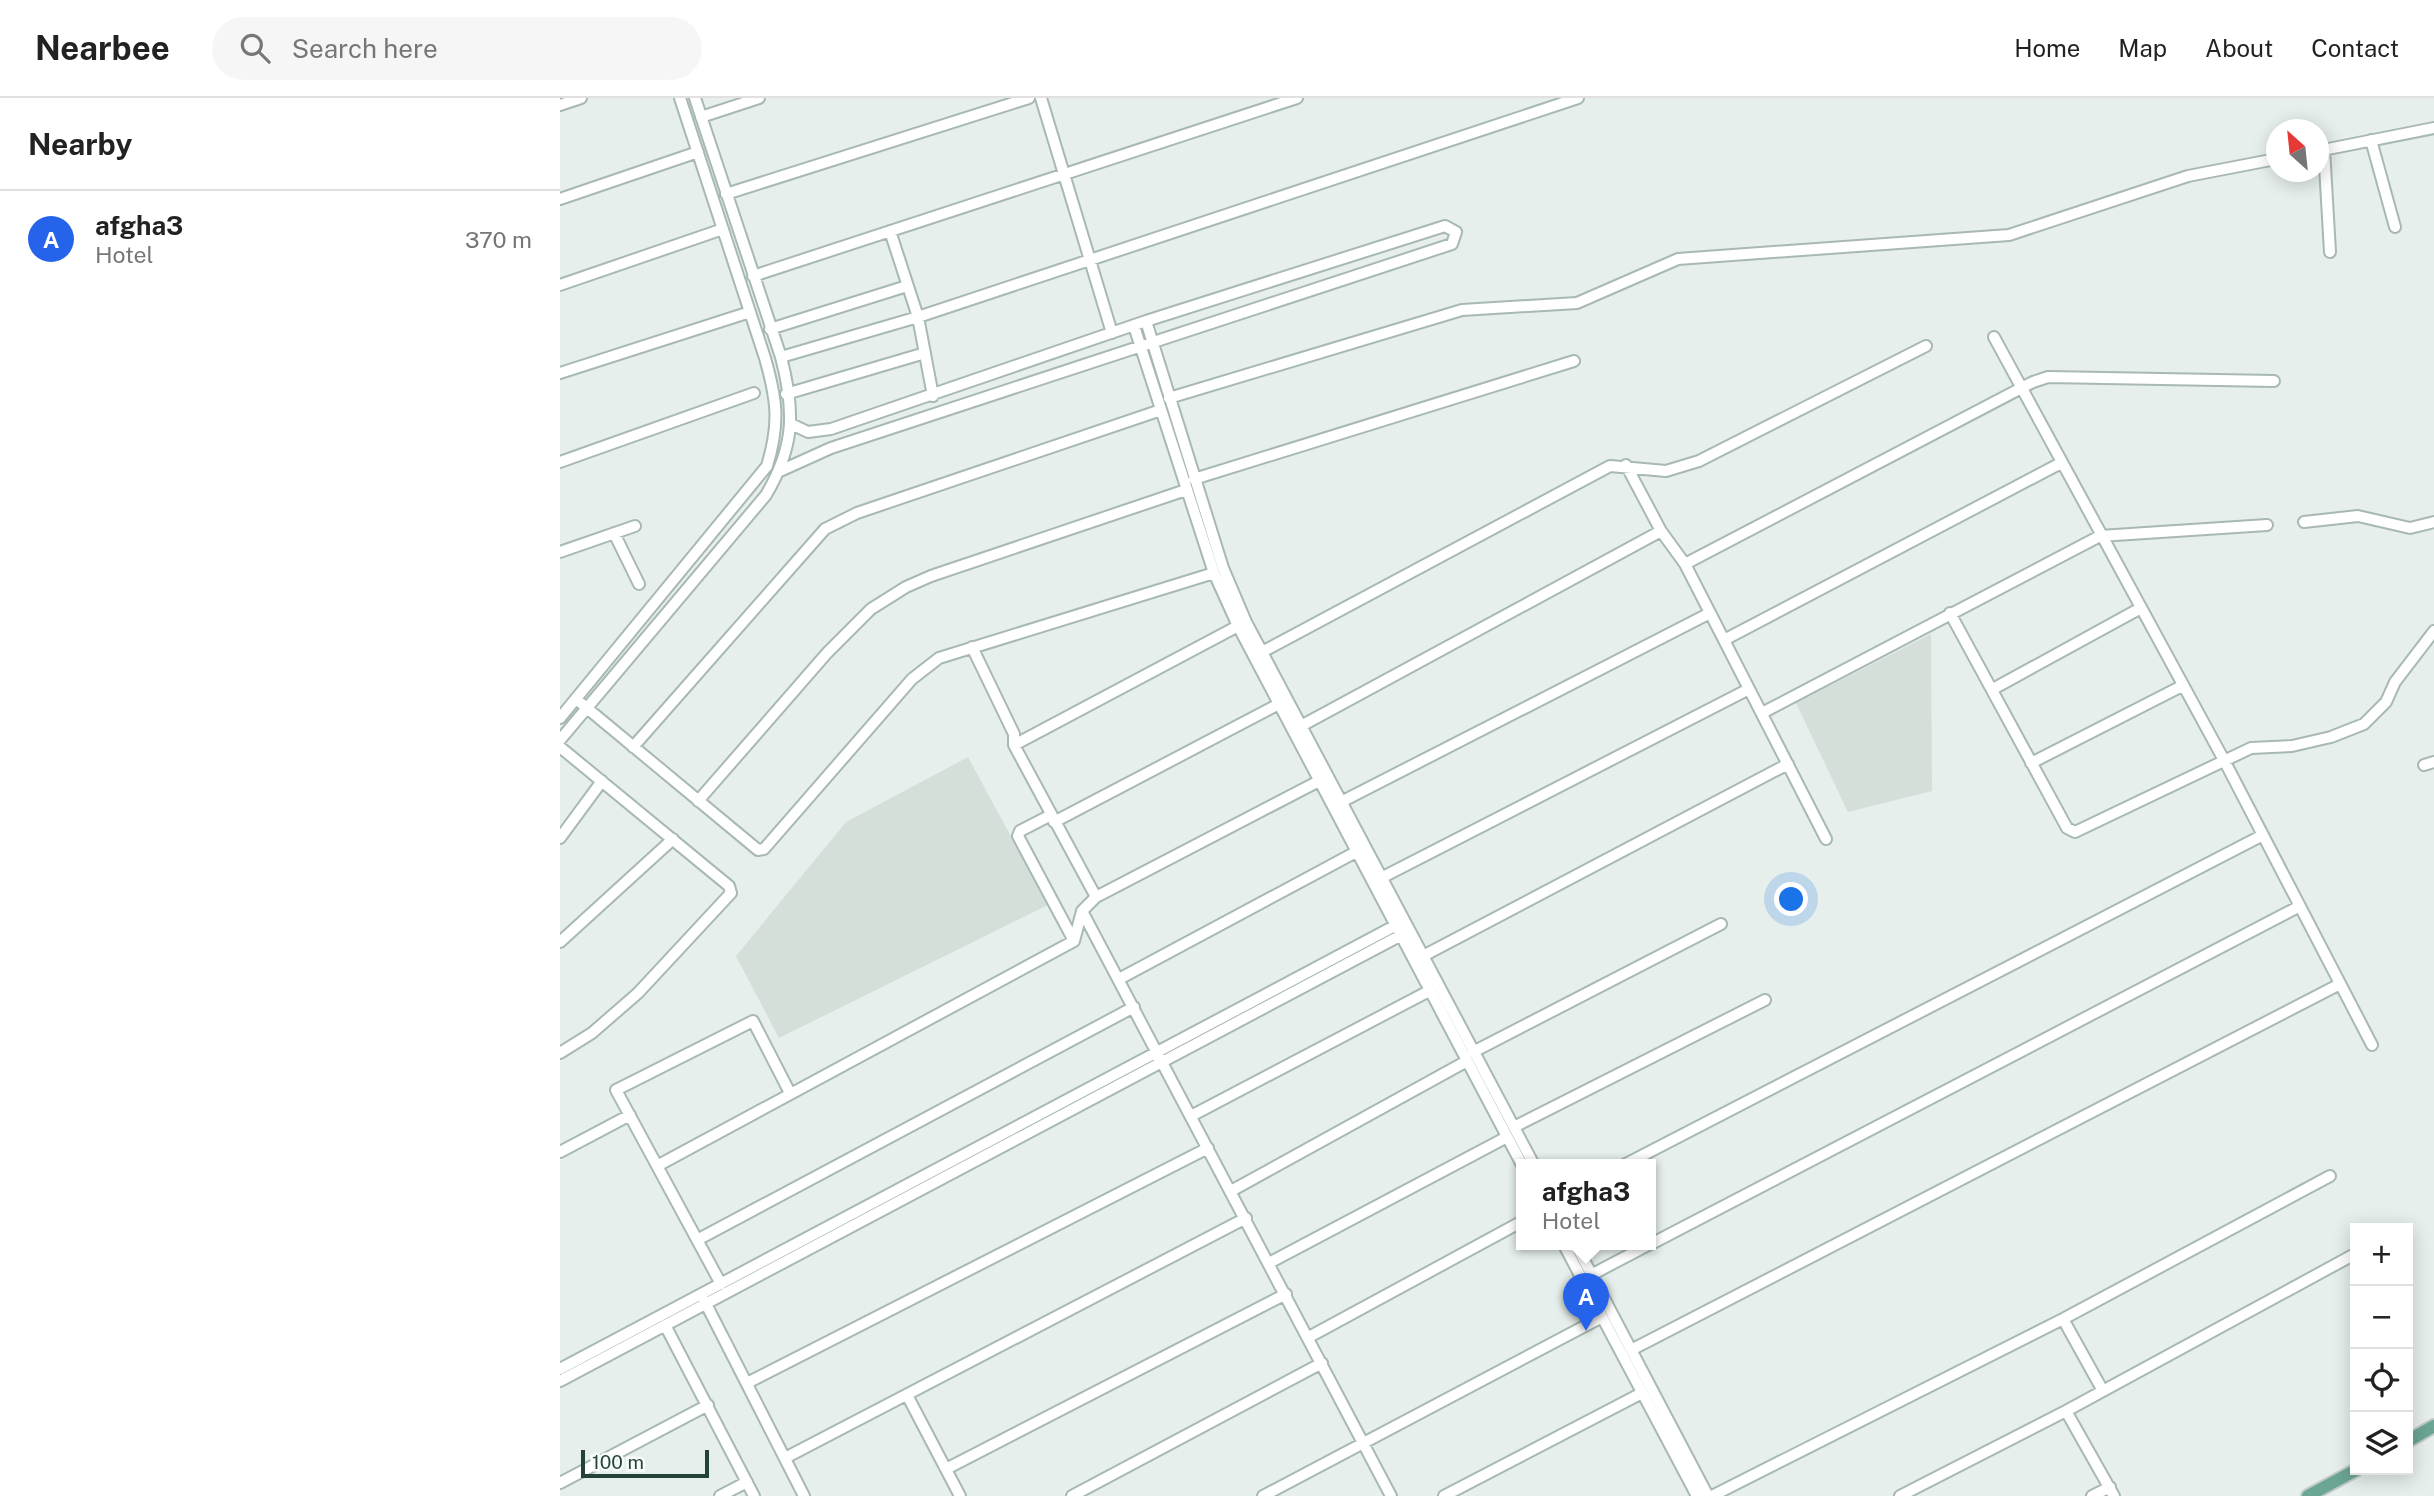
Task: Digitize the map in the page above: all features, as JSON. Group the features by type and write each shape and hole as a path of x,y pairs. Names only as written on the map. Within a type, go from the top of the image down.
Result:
{"main road":[{"path":"2413,1438 2434,1426"},
{"path":"2308,1496 2350,1473"}],"street":[{"path":"560,105 582,98"},
{"path":"560,718 767,466 777,433 776,396 680,98"},
{"path":"560,740 766,495 780,471 791,435 790,393 780,357 695,98"},
{"path":"701,117 759,98"},
{"path":"726,194 1029,98"},
{"path":"1041,98 1093,260 1112,333"},
{"path":"753,276 1297,98"},
{"path":"780,357 918,317 1578,98"},
{"path":"2329,149 2434,128"},
{"path":"2371,141 2395,227"},
{"path":"560,199 698,152"},
{"path":"1169,398 1462,310 1577,303 1678,259 2009,235 2188,176 2266,161"},
{"path":"2324,182 2330,252"},
{"path":"780,471 831,448 1152,340 1452,244 1456,232 1445,226 1146,321 933,396 823,431 808,432 791,424"},
{"path":"560,285 723,229"},
{"path":"890,231 918,317 933,396"},
{"path":"770,329 907,286"},
{"path":"560,373 750,312"},
{"path":"1146,321 1238,626 1356,852 1402,928 1423,956 1470,1057 1510,1132 1530,1159"},
{"path":"1134,326 1214,573 1226,587 1262,652 1381,878 1429,991 1470,1057"},
{"path":"1994,337 2139,609 2225,762 2372,1045"},
{"path":"1262,652 1610,466 1626,465 1666,471 1699,461 1926,346"},
{"path":"776,396 925,353"},
{"path":"1194,479 1574,361"},
{"path":"1685,564 2021,388 2049,377 2274,381"},
{"path":"560,461 754,393"},
{"path":"633,747 825,529 857,513 1161,410"},
{"path":"1724,640 2061,463"},
{"path":"1626,465 1661,531 1685,564 1826,839"},
{"path":"698,801 827,653 871,609 894,594 931,576 1186,489"},
{"path":"2304,522 2358,516 2410,528 2434,522"},
{"path":"1762,713 2100,536 2267,525"},
{"path":"560,552 635,526"},
{"path":"1301,726 1661,531"},
{"path":"614,533 639,584"},
{"path":"576,699 758,850 764,849 912,679 939,658 1214,573"},
{"path":"1993,689 2139,609"},
{"path":"1341,802 1710,612"},
{"path":"1950,614 2067,828 2076,832 2250,748 2305,743 2364,724 2386,702 2395,682 2434,631"},
{"path":"1014,745 1238,626"},
{"path":"972,647 1014,734 1014,745 1096,897"},
{"path":"2031,763 2182,686"},
{"path":"1381,878 1749,689"},
{"path":"1074,941 1018,836 1020,831 1053,819 1279,704"},
{"path":"560,747 729,886 731,893 638,993 592,1033 560,1053"},
{"path":"1423,956 1788,764"},
{"path":"560,838 602,781"},
{"path":"657,1166 1074,941 1082,911 1096,897 1319,781"},
{"path":"1636,1159 2263,835"},
{"path":"560,942 673,839"},
{"path":"1119,979 1356,852"},
{"path":"1656,1241 2300,905"},
{"path":"1082,911 1365,1442 1391,1496"},
{"path":"1231,1191 1470,1057 1721,924"},
{"path":"560,1369 703,1299 1402,928"},
{"path":"1631,1350 2340,984"},
{"path":"1191,1116 1429,991"},
{"path":"1269,1263 1510,1132 1765,1000"},
{"path":"697,1240 1134,1007"},
{"path":"721,1284 616,1090 620,1085 753,1021 790,1093"},
{"path":"560,1381 665,1325 721,1284 1160,1057"},
{"path":"560,1152 630,1115"},
{"path":"1510,1132 1520,1159"},
{"path":"747,1383 1208,1148"},
{"path":"1578,1250 1631,1350 1701,1496 2063,1319 2330,1177"},
{"path":"785,1458 1246,1218"},
{"path":"1309,1337 1516,1226"},
{"path":"1567,1250 1642,1393 1665,1425"},
{"path":"1591,1275 1639,1250"},
{"path":"1900,1496 2066,1411 2350,1257"},
{"path":"946,1469 1286,1294"},
{"path":"703,1299 804,1496"},
{"path":"1263,1496 1602,1317"},
{"path":"2063,1319 2103,1391"},
{"path":"665,1325 754,1496"},
{"path":"1072,1496 1322,1363"},
{"path":"1444,1496 1642,1393"},
{"path":"907,1395 960,1496"},
{"path":"560,1483 708,1405"},
{"path":"2066,1411 2112,1492 2092,1496"},
{"path":"720,1496 747,1482"}],"shaded area":[{"path":"1931,634 1932,791 1848,812 1796,703"},
{"path":"968,757 1048,905 779,1038 736,956 846,822"}],"place":[{"name":"afgha3","path":"1586,1331"}]}
